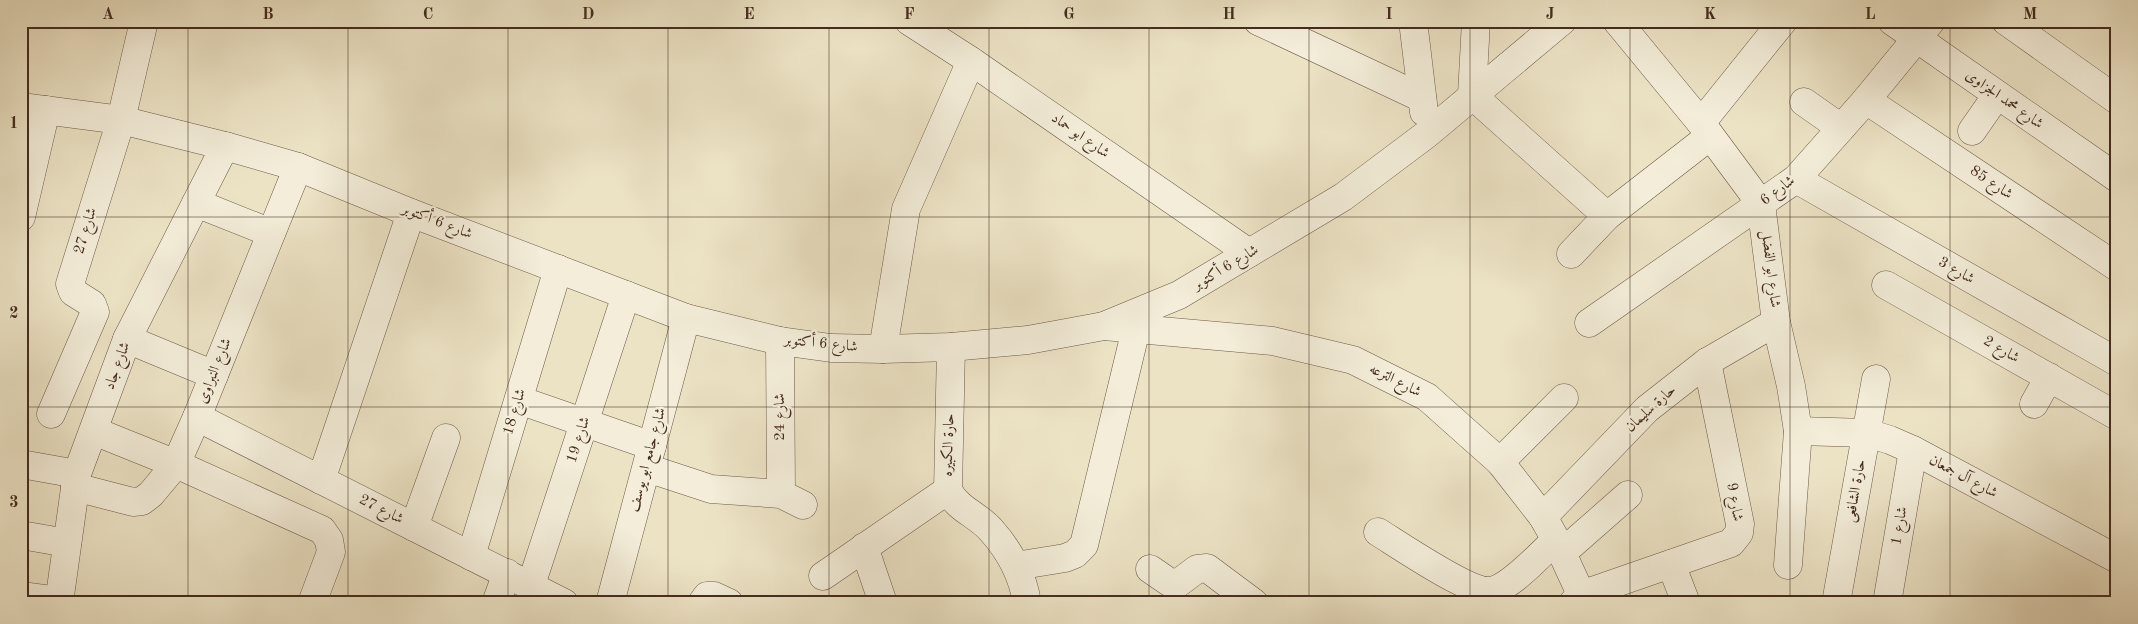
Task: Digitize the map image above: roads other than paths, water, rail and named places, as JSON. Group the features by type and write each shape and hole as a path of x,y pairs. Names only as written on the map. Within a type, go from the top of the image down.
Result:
{"street":[{"path":"121,120 144,21"},
{"name":"شارع ابو حماد","path":"909,21 971,61 1249,253"},
{"path":"1258,21 1422,98"},
{"path":"1413,21 1427,134"},
{"path":"1476,21 1472,95 1607,216"},
{"name":"شارع 6 أكتوبر","path":"33,109 121,120 298,167 411,213 686,318 780,340 831,348 883,350 951,348 1028,340 1104,326 1179,296 1343,197 1427,134 1562,21"},
{"name":"شارع ابو الفضل","path":"1617,21 1706,130 1761,204 1776,322 1791,386 1798,431 1788,565"},
{"path":"1571,254 1607,216 1706,130 1783,21"},
{"name":"شارع محمد الجزاوى","path":"1892,21 1924,30 1997,95 2117,178"},
{"path":"2006,21 2117,100"},
{"name":"شارع 6","path":"1589,323 1796,179 1866,100 1924,30"},
{"path":"883,350 906,209 971,61"},
{"path":"1972,131 1997,95"},
{"name":"شارع 85","path":"1866,100 2117,267"},
{"path":"1804,102 1841,128"},
{"path":"21,217 33,109"},
{"name":"شارع 27","path":"51,414 95,312 92,304 73,292 70,284 121,120"},
{"name":"شارع جاد","path":"59,602 76,481 127,339 224,146"},
{"name":"شارع النبراوى","path":"76,481 133,502 142,501 151,494 176,464 197,417 298,167"},
{"name":"شارع 3","path":"1796,179 2117,362"},
{"path":"196,203 270,233"},
{"path":"321,480 411,213"},
{"name":"شارع 18","path":"471,556 558,269"},
{"name":"شارع 2","path":"1886,284 2117,416"},
{"name":"شارع 19","path":"496,603 519,579 584,422 626,295"},
{"name":"شارع جامع ابو يوسف","path":"610,603 686,318"},
{"name":"حارة سليمان","path":"1554,537 1648,409 1707,362 1776,322"},
{"name":"شارع الترعه","path":"1104,326 1273,341 1353,360 1427,397 1500,462 1554,537 1579,600"},
{"path":"1016,566 1065,558 1075,554 1084,545 1136,329"},
{"path":"127,339 214,375"},
{"name":"شارع 24","path":"650,457 710,489 792,500 780,340"},
{"name":"حارة الكبيره","path":"951,348 948,490 953,500 961,508 990,529 1016,566 1026,591 1027,603"},
{"name":"شارع 9","path":"1579,600 1731,543 1739,533 1740,524 1707,362"},
{"path":"2034,404 2049,377"},
{"name":"حارة الشافعى","path":"1836,603 1876,379"},
{"path":"1500,462 1564,398"},
{"path":"519,400 584,422 650,457"},
{"name":"شارع 27","path":"197,417 564,603"},
{"path":"94,431 176,464 322,530 330,540 331,552 312,603"},
{"name":"شارع آل جمعان","path":"1798,431 1867,434 1890,440 1913,450 2117,559"},
{"path":"414,527 446,438"},
{"name":"شارع 1","path":"1886,603 1913,450"},
{"path":"21,464 76,481"},
{"path":"823,576 948,490"},
{"path":"1378,532 1469,587 1490,591 1506,585 1554,537 1628,495"},
{"path":"21,535 67,543"},
{"path":"864,547 883,603"},
{"path":"1671,564 1686,603"},
{"path":"1150,569 1169,582 1177,584 1197,568 1207,568 1254,603"},
{"path":"21,596 59,602"},
{"path":"702,603 707,596 714,596 729,603"}]}
